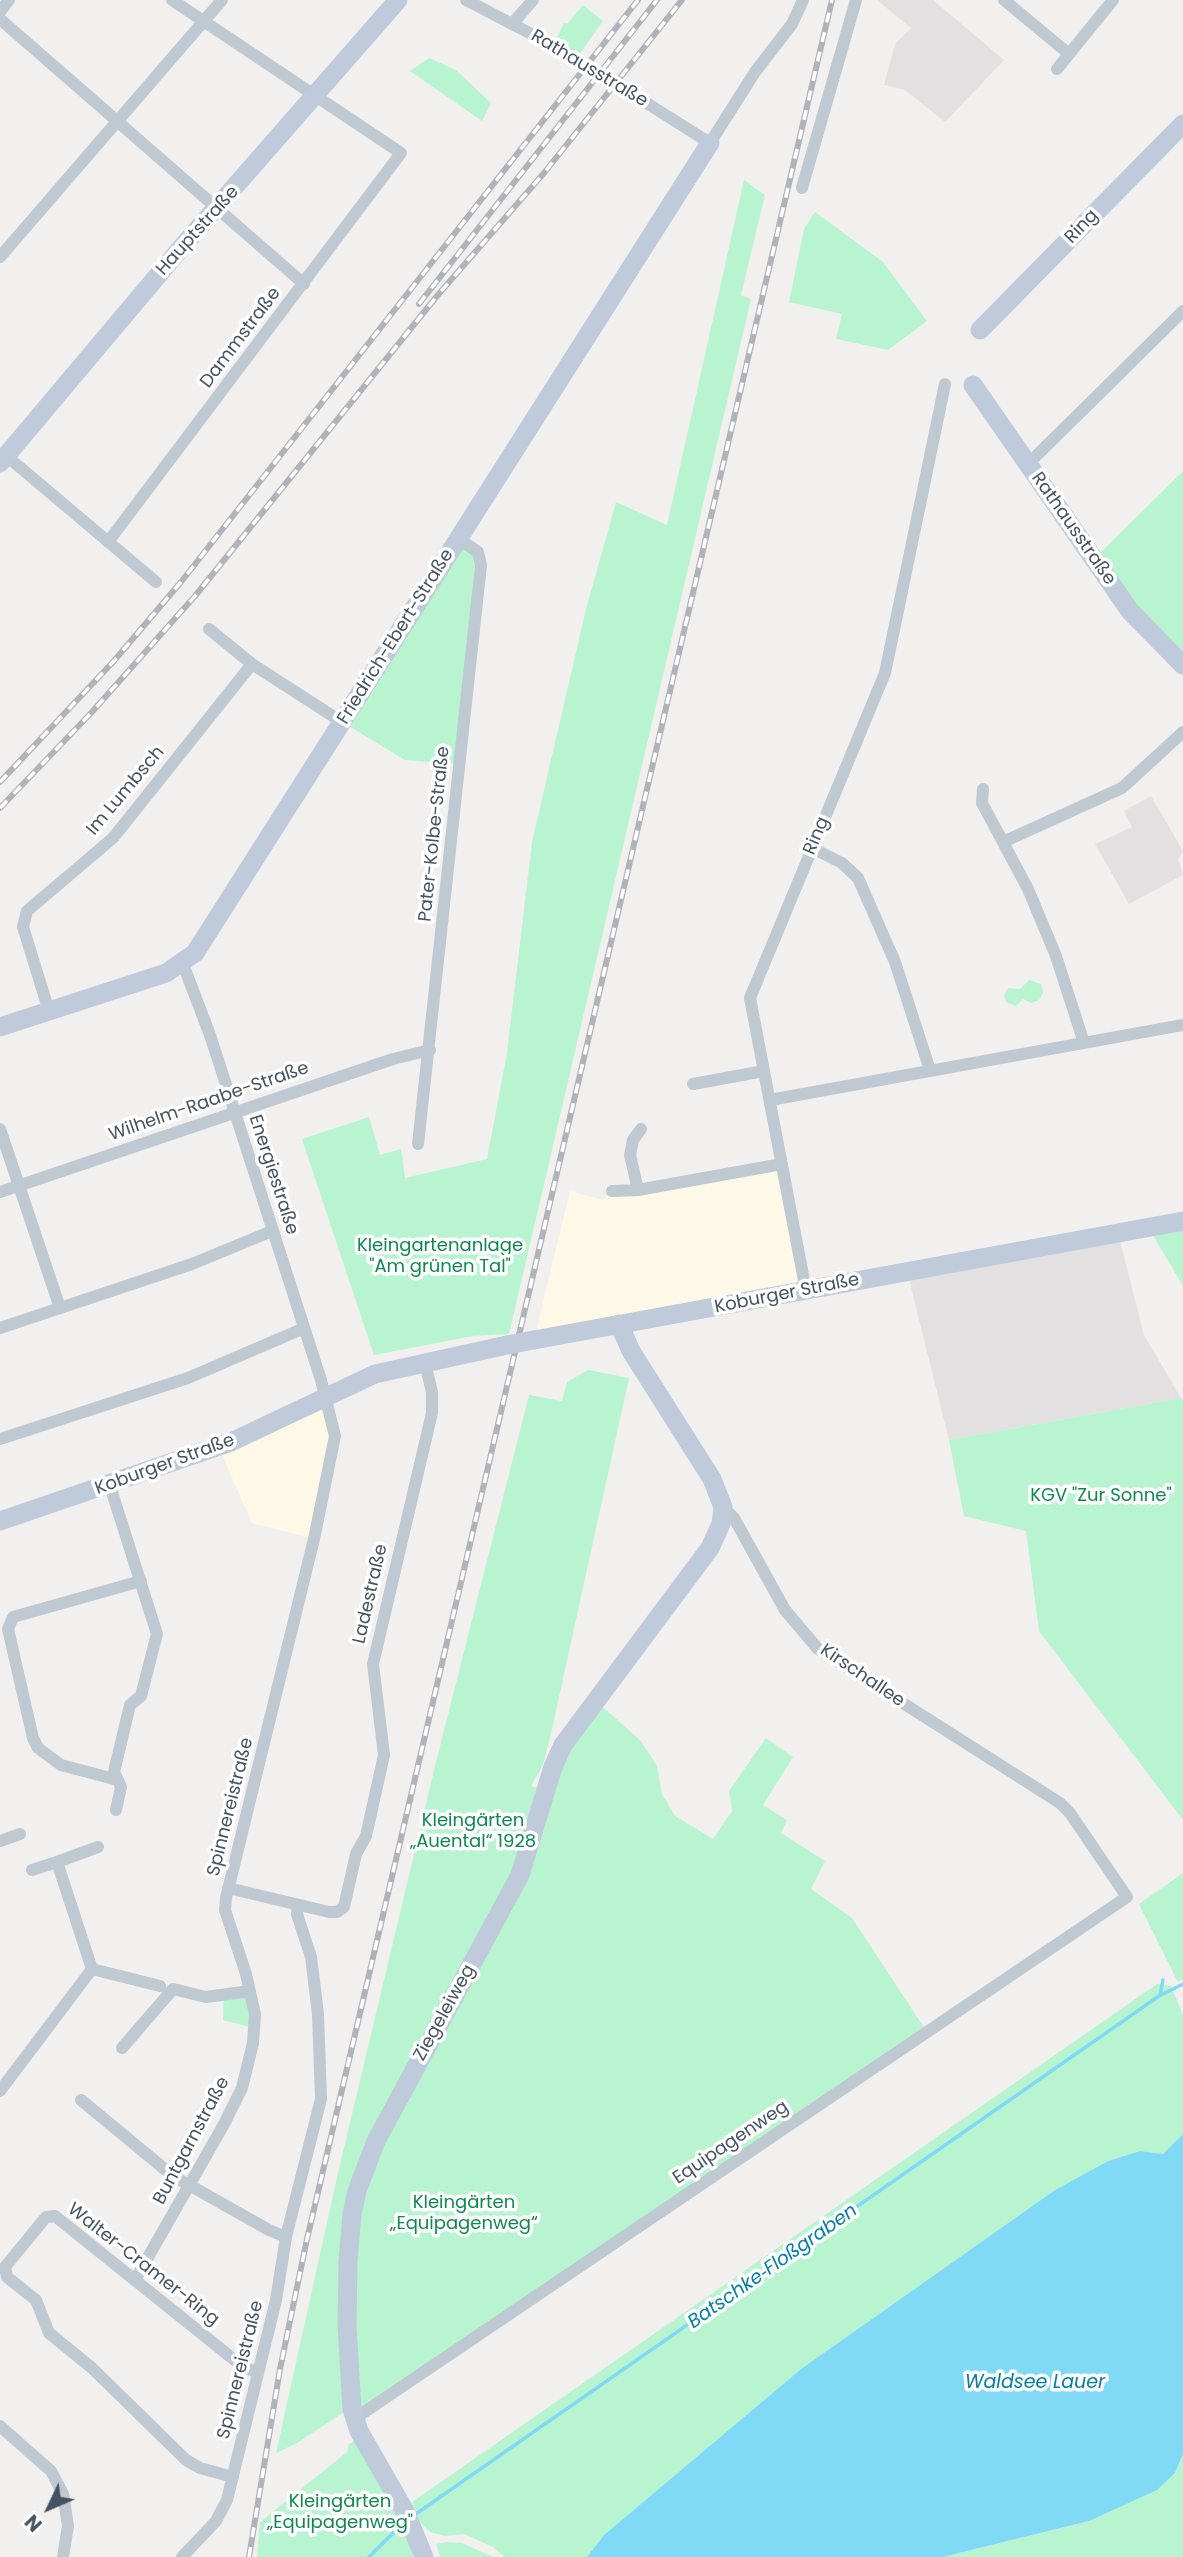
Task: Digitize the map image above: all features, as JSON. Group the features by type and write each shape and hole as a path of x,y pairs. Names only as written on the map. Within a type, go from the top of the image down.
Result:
{"main road":[{"name":"Hauptstraße","path":"2,456 398,0"},
{"name":"Ring","path":"980,330 1183,124"},
{"name":"Friedrich-Ebert-Straße","path":"0,1027 160,975 183,964 196,951 710,143"},
{"name":"Rathausstraße","path":"973,385 1130,611 1183,665"},
{"name":"Koburger Straße","path":"0,1521 110,1486 231,1442 327,1399 359,1391 382,1381 391,1373 425,1363 618,1324 1183,1221"},
{"name":"Kirschallee","path":"618,1324 631,1350 705,1465 723,1507"},
{"name":"Ziegeleiweg","path":"424,2557 409,2519 353,2415 347,2326 349,2237 357,2191 376,2141 520,1875 553,1767 564,1745 709,1548 721,1524 723,1507"}],"street":[{"path":"0,12 9,0"},
{"path":"172,0 315,96"},
{"path":"0,257 222,0"},
{"name":"Rathausstraße","path":"466,0 577,58 710,143"},
{"path":"512,24 533,0"},
{"path":"710,143 755,72 792,24 803,0"},
{"path":"802,188 856,0"},
{"path":"1004,0 1069,54"},
{"path":"1057,69 1112,0"},
{"path":"0,19 304,284"},
{"name":"Dammstraße","path":"108,542 401,153 315,96"},
{"path":"1028,464 1183,311"},
{"name":"Ring","path":"806,1291 750,998 885,673 945,384"},
{"path":"2,456 156,582"},
{"name":"Pater-Kolbe-Straße","path":"418,1144 481,562 478,552 459,539"},
{"path":"209,629 252,664 342,722"},
{"name":"Im Lumbsch","path":"49,1011 23,927 27,911 113,838 252,664"},
{"path":"1003,842 1122,788 1183,733"},
{"path":"983,789 982,803 1028,889 1056,956 1084,1043"},
{"path":"812,848 842,863 858,878 895,962 930,1070"},
{"name":"Energiestraße","path":"183,964 210,1035 302,1329 327,1399"},
{"path":"770,1100 1183,1025"},
{"name":"Wilhelm-Raabe-Straße","path":"0,1192 393,1059 430,1050"},
{"path":"693,1084 765,1071"},
{"path":"0,1129 60,1308"},
{"path":"638,1190 631,1155 634,1140 641,1129"},
{"path":"612,1191 638,1190 782,1164"},
{"path":"0,1328 192,1264 272,1231"},
{"path":"0,1439 188,1378 302,1329"},
{"name":"Ladestraße","path":"298,1905 337,1912 344,1907 356,1854 369,1825 384,1755 373,1664 432,1413 432,1392 425,1363"},
{"name":"Spinnereistraße","path":"181,2557 216,2521 227,2500 258,2373 286,2237 321,2099 318,2014 311,1957 297,1914 298,1905 228,1888 333,1458 335,1436 327,1399"},
{"path":"110,1486 157,1634 141,1696 130,1705 114,1772 121,1787 116,1810"},
{"name":"Kirschallee","path":"723,1507 734,1518 785,1610 818,1649 1060,1803 1070,1813 1127,1897"},
{"path":"118,1780 61,1765 38,1748 33,1738 8,1629 13,1617 141,1581"},
{"path":"0,1840 20,1834"},
{"path":"32,1870 98,1847"},
{"path":"57,1862 92,1969"},
{"name":"Buntgarnstraße","path":"135,2280 242,2088 253,2043 255,2014 225,1910 228,1888"},
{"name":"Equipagenweg","path":"353,2415 360,2415 1127,1897"},
{"path":"92,1969 160,1986"},
{"path":"0,2091 92,1969"},
{"path":"122,2048 173,1989 206,1997 250,1991"},
{"path":"81,2099 188,2186 286,2237"},
{"name":"Walter-Cramer-Ring","path":"233,2477 200,2468 186,2460 92,2368 49,2333 36,2300 4,2272 37,2227 50,2215 242,2366 258,2373"},
{"path":"0,2426 51,2471 63,2494 68,2526 63,2557"}],"shaded area":[{"path":"877,0 933,0 1004,60 945,122 905,90 884,85 895,44 911,28"},
{"path":"1151,796 1183,851 1178,859 1183,875 1129,904 1095,844 1132,827 1124,811"},
{"path":"782,1164 806,1291 534,1340 570,1191 603,1200 612,1191"},
{"path":"1118,1233 1144,1335 1181,1398 949,1440 907,1271"},
{"path":"326,1399 334,1423 314,1539 252,1523 218,1446"}],"green space":[{"path":"583,5 603,21 577,58 553,45 564,23 567,24"},
{"path":"429,58 456,70 491,103 482,121 410,71"},
{"name":"Kleingartenanlage \"Am grünen Tal\"","path":"744,180 765,195 741,295 751,299 509,1334 473,1336 374,1355 302,1139 369,1117 380,1155 401,1149 405,1178 487,1159 507,1053 532,842 586,609 616,502 667,525"},
{"path":"815,212 883,262 927,321 888,350 836,339 842,314 789,302 804,229"},
{"path":"1183,471 1183,665 1094,559"},
{"path":"459,539 476,550 459,764 405,760 342,722"},
{"path":"1029,980 1041,984 1043,993 1039,1000 1031,1003 1023,999 1016,1006 1006,1002 1004,995 1008,988 1020,989"},
{"path":"1183,1221 1183,1286 1148,1227"},
{"name":"Kleingärten „Auental“ 1928","path":"588,1370 629,1378 552,1729 543,1765 531,1786 538,1788 523,1852 364,2145 344,2412 297,2443 276,2453 338,2173 436,1762 529,1395 562,1401 567,1382"},
{"name":"KGV \"Zur Sonne\"","path":"1181,1398 1183,1820 1039,1631 1026,1531 964,1516 949,1440"},
{"name":"Kleingärten „Equipagenweg“","path":"596,1701 641,1741 657,1766 662,1794 675,1816 713,1839 732,1811 729,1791 766,1738 793,1757 763,1805 787,1820 781,1833 825,1861 811,1889 852,1918 927,2032 360,2415 350,2398 357,2191 520,1875 553,1767"},
{"path":"1183,1873 1183,1979 1178,1982 1139,1904"},
{"path":"1157,1984 1171,1986 1183,2015 1183,2134 1163,2154 1140,2151 1108,2161 1055,2190 801,2369 604,2535 587,2557 505,2557 493,2547 464,2534 445,2536 430,2532 419,2521 412,2502"},
{"path":"250,1991 254,2028 223,2020 224,1994"},
{"name":"Kleingärten „Equipagenweg\"","path":"356,2440 405,2529 413,2557 257,2557 260,2522 347,2452 349,2444"},
{"path":"1183,2454 1183,2557 943,2557 1089,2521 1175,2473"},
{"path":"462,2543 493,2557 440,2557 436,2544"}],"water":[{"name":"Waldsee Lauer","path":"1183,2134 1183,2454 1175,2473 1157,2490 1089,2521 943,2557 587,2557 604,2535 801,2369 1055,2190 1108,2161 1140,2151 1163,2154"}],"waterway":[{"path":"1160,1995 1163,1980"},
{"name":"Batschke‐Floßgraben","path":"413,2516 1159,1996 1183,1984"},
{"name":"Batschke‐Floßgraben","path":"369,2557 404,2522"}],"railway":[{"path":"0,782 113,662 181,582 638,0"},
{"path":"419,304 657,0"},
{"path":"0,808 92,712 195,596 437,296 544,173 682,0"},
{"path":"249,2557 280,2369 307,2239 832,0"}]}
